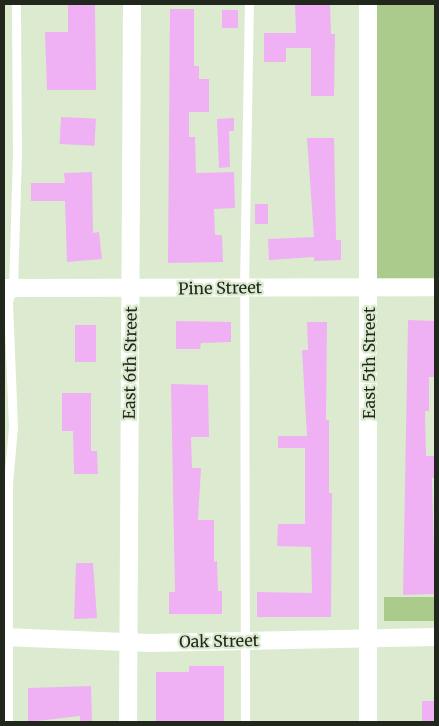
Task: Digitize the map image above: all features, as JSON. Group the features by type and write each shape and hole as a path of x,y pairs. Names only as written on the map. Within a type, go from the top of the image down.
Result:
{"street":[{"name":"East 6th Street","path":"128,722 132,4"},
{"name":"East 5th Street","path":"368,4 368,722"},
{"name":"Pine Street","path":"8,288 130,289 244,287 368,289 435,287"},
{"name":"Oak Street","path":"7,637 128,642 245,639 367,641 435,638"}],"lane":[{"path":"8,722 8,483 13,427 8,288 17,157 16,4"},
{"path":"245,722 244,287 249,4"}],"green space":[{"path":"368,4 435,4 435,287 388,289 368,272"},
{"path":"384,597 435,597 435,621 384,621"}],"building":[{"path":"68,4 95,4 96,90 47,90 45,32 68,32"},
{"path":"295,4 330,4 331,34 335,34 334,96 311,96 311,48 286,48 286,62 264,62 264,33 296,33"},
{"path":"170,9 194,9 194,66 199,66 199,79 209,79 209,112 189,112 189,137 195,137 196,173 234,172 235,208 214,209 215,235 222,235 223,262 168,263"},
{"path":"222,10 238,10 238,28 222,28"},
{"path":"61,117 96,119 95,146 60,144"},
{"path":"234,118 234,131 229,131 230,167 219,168 217,119"},
{"path":"307,138 334,138 336,240 341,240 341,260 314,261 314,257 269,260 268,239 314,237"},
{"path":"92,172 93,233 99,232 102,259 67,262 65,201 31,201 31,183 65,183 64,173"},
{"path":"255,204 268,204 268,224 255,224"},
{"path":"408,320 435,321 435,377 429,377 429,411 425,411 426,456 435,456 435,478 432,478 435,594 403,595"},
{"path":"176,321 231,322 231,342 201,343 200,349 176,349"},
{"path":"307,322 327,322 326,420 329,420 329,493 332,493 331,617 257,617 257,592 312,593 311,547 277,546 278,524 305,524 305,448 278,448 278,436 307,436 302,350 308,350"},
{"path":"75,325 96,325 96,362 75,362"},
{"path":"171,384 208,385 209,437 191,437 192,468 201,468 198,520 214,520 214,562 217,561 218,591 222,591 222,614 169,614 169,592 175,592"},
{"path":"62,393 91,393 91,451 97,451 98,474 74,474 73,431 62,431"},
{"path":"76,563 93,563 97,618 74,619"},
{"path":"189,666 224,666 224,722 156,722 156,672 189,672"},
{"path":"91,686 92,722 80,722 80,716 28,722 28,688"},
{"path":"422,701 435,701 435,722 422,722"}]}
